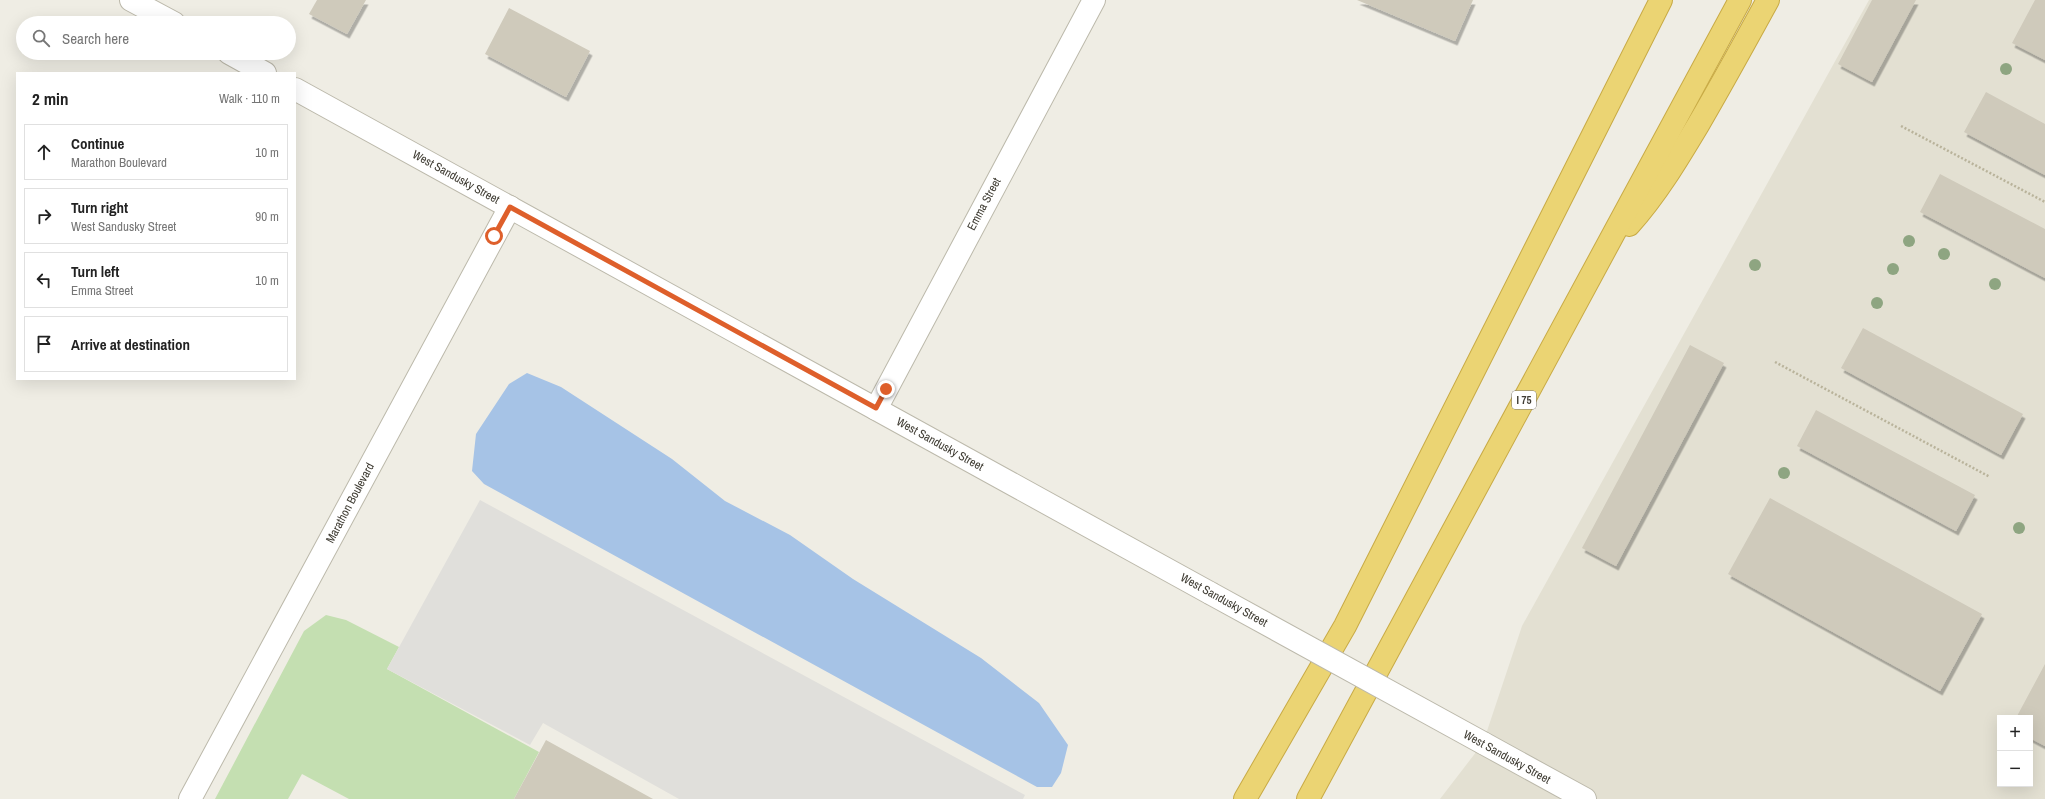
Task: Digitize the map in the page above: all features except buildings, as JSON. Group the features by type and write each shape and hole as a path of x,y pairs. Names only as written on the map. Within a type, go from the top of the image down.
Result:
{"highway":[{"path":"1245,799 1345,626 1661,0"},
{"name":"I 75","path":"1308,799 1740,0"},
{"path":"1602,254 1644,209 1684,148 1768,0"}],"street":[{"path":"132,0 161,16"},
{"name":"Emma Street","path":"876,408 1094,0"},
{"path":"242,60 263,72"},
{"name":"West Sandusky Street","path":"296,90 1584,799"},
{"name":"Marathon Boulevard","path":"190,799 510,207"}],"path":[{"path":"1901,126 2045,202"},
{"path":"1775,362 1990,477"}],"shaded area":[{"path":"1869,0 2045,0 2045,799 1440,799 1483,743 1522,626"},
{"path":"480,500 1025,795 1023,799 679,799 543,723 530,745 387,669"}],"green space":[{"path":"326,615 346,620 399,647 387,669 539,752 514,799 349,799 302,774 288,799 215,799 304,631"}],"water":[{"path":"527,373 561,387 672,459 725,501 790,535 853,579 981,658 1039,703 1068,745 1061,773 1052,787 1037,787 484,484 472,471 476,434 509,384"}],"route":[{"path":"494,236 510,207 876,408 886,389"}]}
